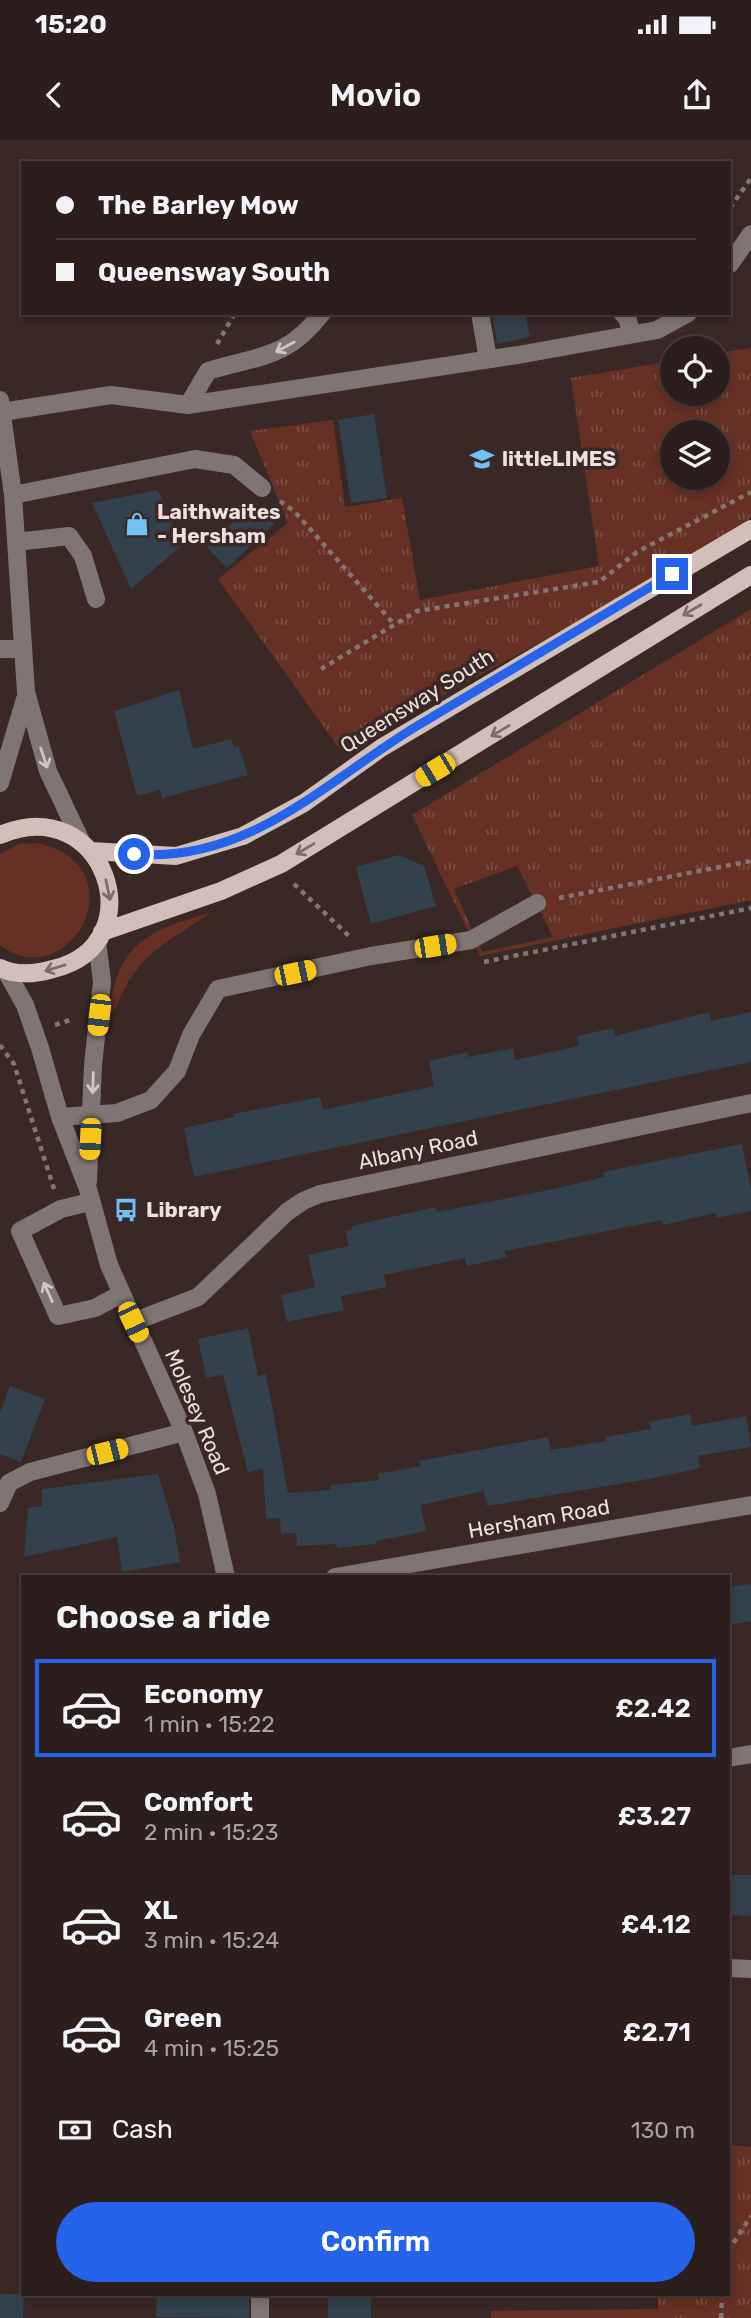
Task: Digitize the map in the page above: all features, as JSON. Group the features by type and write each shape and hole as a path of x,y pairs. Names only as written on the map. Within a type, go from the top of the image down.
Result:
{"main road":[{"name":"Queensway South","path":"0,835 45,827 61,830 86,846 176,856 243,836 304,803 392,741 751,529"},
{"path":"99,936 222,891 281,864 751,575"},
{"path":"3,970 25,974 60,968 87,952 99,936 108,918 110,893 86,846"}],"street":[{"path":"731,263 751,234"},
{"path":"188,405 208,371 284,350 307,332 320,315"},
{"path":"480,315 488,359"},
{"path":"624,315 632,334"},
{"path":"86,846 48,771 26,692 16,542 7,514 13,495 1,406 111,395 188,405 657,330 684,315"},
{"path":"13,495 195,459 234,465 262,488"},
{"path":"16,542 69,536 83,556 96,599"},
{"path":"0,649 23,649"},
{"path":"0,783 16,737 26,692"},
{"path":"60,1117 117,1113 136,1108 166,1087 177,1071 191,1035 218,989 371,957 464,941 537,903"},
{"name":"Molesey Road","path":"89,1195 91,1113 102,982 99,936"},
{"name":"Molesey Road","path":"3,970 25,1005 121,1294 184,1432 207,1494 226,1575"},
{"name":"Albany Road","path":"133,1322 198,1297 287,1212 320,1194 751,1103"},
{"path":"89,1195 20,1231 58,1316 95,1308 121,1294"},
{"path":"0,1503 9,1483 30,1472 184,1432"},
{"name":"Hersham Road","path":"347,1575 751,1505"},
{"path":"730,1758 751,1754"},
{"path":"730,1968 751,1969"},
{"path":"260,2296 260,2318"}],"path":[{"path":"731,207 751,178"},
{"path":"262,488 294,511 393,623"},
{"path":"321,670 416,611 598,582 637,551 751,492"},
{"path":"537,903 751,861"},
{"path":"293,884 371,957"},
{"path":"464,941 477,963 751,908"},
{"path":"54,1025 76,1018"},
{"path":"0,1045 13,1064 51,1182"},
{"path":"730,2248 751,2216"},
{"path":"721,2318 722,2296"}],"green space":[{"path":"751,348 751,518 618,600 341,751 218,579 288,523 250,431 333,420 345,507 402,498 420,600 599,566 571,378 660,363 660,406 730,406 730,351"},
{"path":"751,609 751,900 480,956 412,815","holes":["517,866 553,937 482,952 454,889"]},
{"path":"37,843 68,856 85,876 90,899 84,922 70,942 50,955 26,957 0,945 0,854 19,844"},
{"path":"210,913 153,953 132,976 115,1011 110,1012 120,970 128,955 140,943 170,926"},
{"path":"730,2145 751,2147 751,2318 658,2318 658,2296 730,2296"},
{"path":"658,2309 658,2318 491,2318 491,2311"}],"building":[{"path":"492,315 525,315 530,337 497,344"},
{"path":"374,414 387,498 351,503 338,420"},
{"name":"Laithwaites - Hersham","path":"158,490 182,545 131,589 92,503"},
{"path":"255,501 274,524 227,568 207,547"},
{"path":"179,690 193,749 231,739 234,747 239,746 248,775 162,798 160,790 137,796 114,711"},
{"path":"399,855 424,866 436,906 371,924 356,867"},
{"path":"709,1012 711,1021 751,1012 751,1062 194,1177 184,1128 234,1117 233,1114 320,1097 323,1110 434,1086 429,1061 467,1052 468,1057 513,1048 515,1060 579,1046 577,1036 613,1028 615,1036"},
{"path":"742,1144 751,1189 751,1211 716,1218 715,1213 663,1225 662,1220 505,1251 507,1257 467,1266 465,1258 384,1275 387,1287 341,1296 344,1310 287,1322 281,1295 315,1287 308,1255 349,1246 346,1231 352,1230 351,1226 436,1207 437,1212 554,1189 604,1177 603,1172"},
{"path":"248,1328 258,1376 266,1374 288,1493 331,1490 331,1485 379,1480 378,1474 420,1466 419,1461 548,1437 551,1450 606,1441 605,1437 651,1429 649,1422 690,1414 692,1426 746,1416 751,1447 698,1456 700,1468 654,1478 487,1506 484,1491 421,1505 426,1531 376,1541 376,1544 337,1548 336,1544 297,1546 296,1533 281,1534 280,1518 266,1519 263,1469 248,1472 223,1375 206,1378 198,1339"},
{"path":"10,1386 45,1399 21,1462 0,1454 0,1413"},
{"path":"158,1474 174,1527 180,1562 122,1572 117,1537 24,1557 28,1508 42,1506 42,1489"},
{"path":"751,1584 751,1621 730,1625 730,1587"},
{"path":"730,1875 751,1875 751,1916 730,1915"},
{"path":"0,2294 24,2296 23,2318 0,2318"},
{"path":"157,2296 249,2297 249,2318 156,2317"},
{"path":"328,2296 371,2296 371,2318 328,2318"}],"place":[{"name":"littleLIMES","path":"482,459"},
{"name":"Laithwaites - Hersham","path":"137,524"},
{"name":"Library","path":"126,1210"}],"route":[{"path":"134,854 176,856 196,852 243,836 278,819 381,748 672,574"}]}
